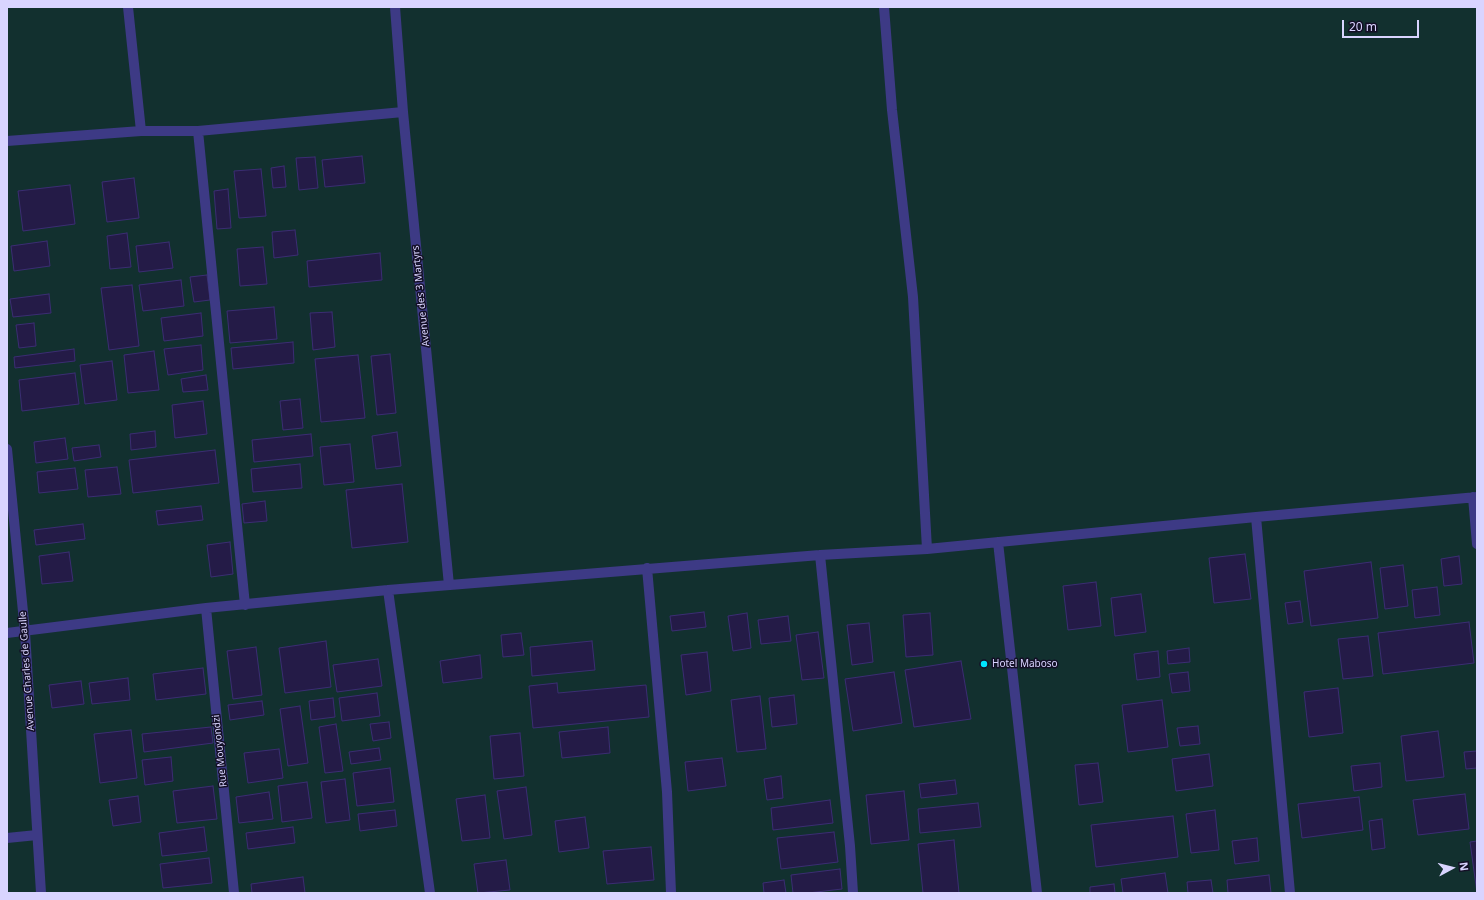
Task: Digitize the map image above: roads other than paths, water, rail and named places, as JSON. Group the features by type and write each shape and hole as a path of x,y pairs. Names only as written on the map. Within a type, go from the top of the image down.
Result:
{"street":[{"path":"128,7 141,131"},
{"name":"Avenue des 3 Martyrs","path":"395,7 403,112 449,585"},
{"path":"884,7 892,110 913,297 927,549"},
{"path":"7,141 141,131 198,132 403,112"},
{"path":"198,132 246,605"},
{"name":"Avenue Charles de Gaulle","path":"7,449 25,632 41,893"},
{"path":"7,633 25,632 206,608 388,590 647,568 690,566 820,555 927,549 1475,497 1477,544"},
{"path":"1256,517 1290,893"},
{"path":"998,542 1037,893"},
{"path":"820,555 850,846 853,893"},
{"path":"647,568 667,792 671,893"},
{"path":"388,590 430,893"},
{"name":"Rue Mouyondzi","path":"206,608 234,893"},
{"path":"7,838 37,835"}],"place":[{"name":"Hotel Maboso","path":"984,664"}]}
